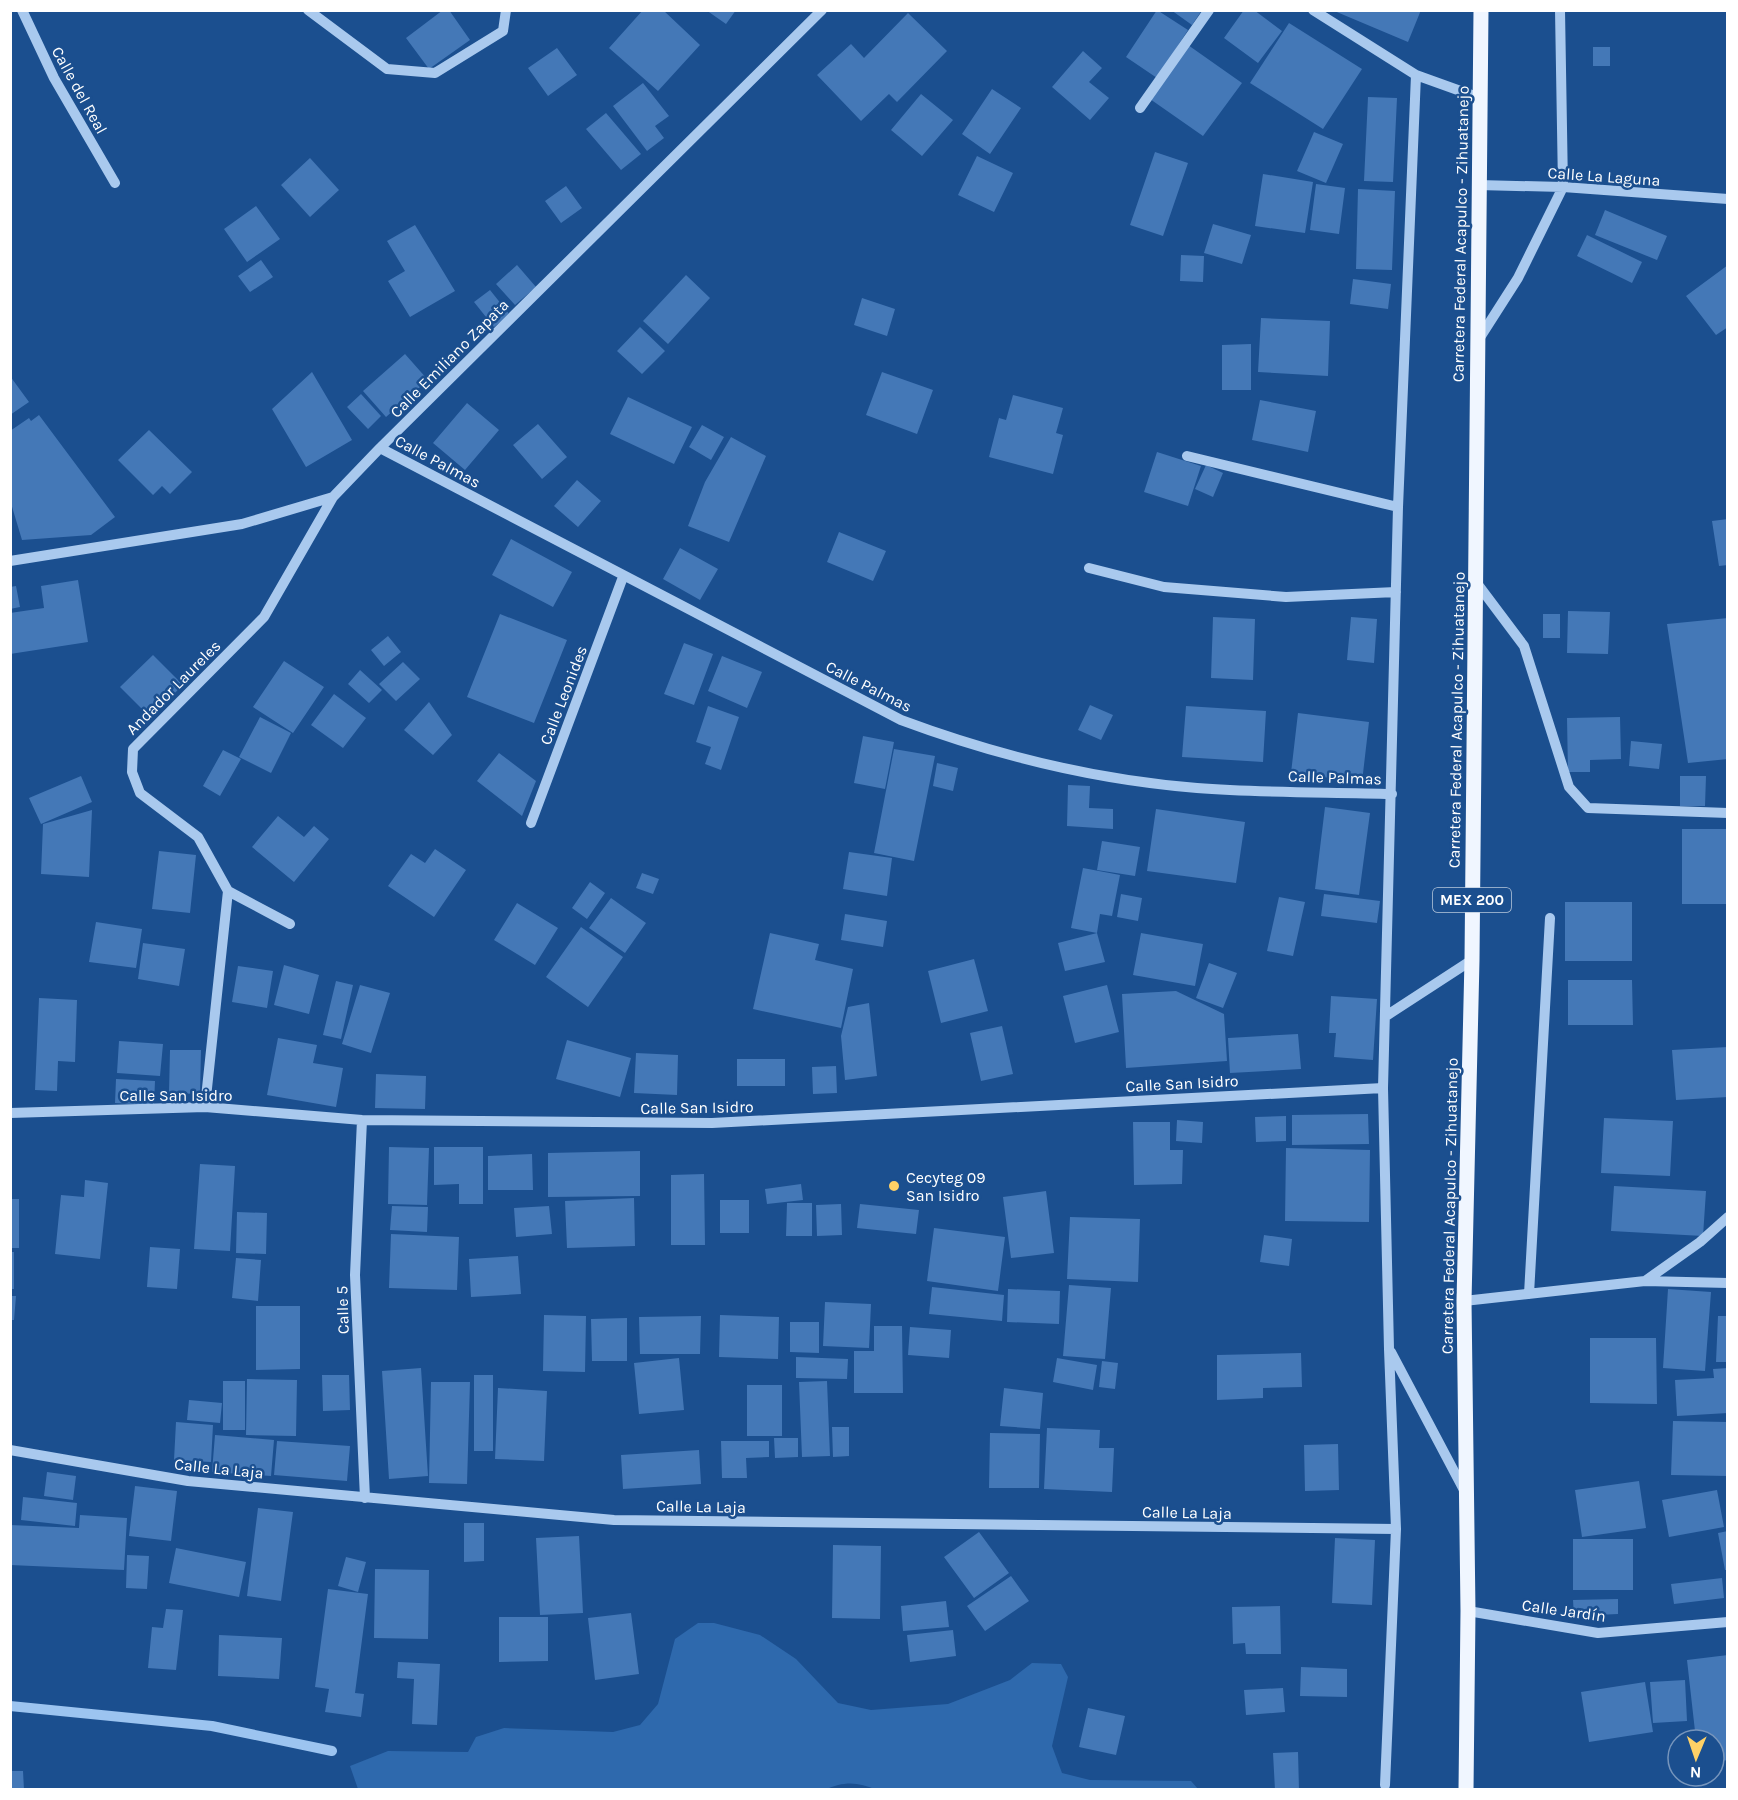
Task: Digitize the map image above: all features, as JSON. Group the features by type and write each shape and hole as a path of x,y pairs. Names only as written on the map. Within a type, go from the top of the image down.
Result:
{"main road":[{"name":"Carretera Federal Acapulco - Zihuatanejo","path":"1466,1790 1468,1611 1464,1301 1472,960 1476,344 1481,10"}],"street":[{"name":"Calle del Real","path":"22,10 54,78 115,183"},
{"path":"308,10 387,69 435,73 503,31 506,10"},
{"name":"Calle Emiliano Zapata","path":"10,561 243,524 333,497 822,10"},
{"path":"1140,108 1209,10"},
{"path":"1313,10 1416,75 1480,98"},
{"path":"1476,344 1518,278 1563,187 1560,10"},
{"path":"1385,1785 1396,1529 1383,1088 1398,507 1416,75"},
{"name":"Calle La Laguna","path":"1478,185 1563,187 1728,200"},
{"name":"Calle Palmas","path":"380,448 623,577 901,720 966,744 1088,772 1196,788 1392,794"},
{"path":"1187,456 1398,507"},
{"name":"Andador Laureles","path":"228,891 198,837 140,794 132,772 133,749 264,617 333,497"},
{"path":"1089,568 1164,587 1286,597 1396,592"},
{"name":"Calle Leonides","path":"531,823 623,577"},
{"path":"1476,582 1524,646 1569,787 1588,808 1728,813"},
{"path":"205,1107 228,891 290,924"},
{"path":"1528,1294 1550,918"},
{"path":"1386,1016 1472,960"},
{"name":"Calle San Isidro","path":"10,1113 205,1107 362,1120 712,1123 1383,1088"},
{"name":"Calle 5","path":"362,1120 355,1275 365,1498"},
{"path":"1645,1281 1700,1242 1728,1217"},
{"path":"1464,1301 1645,1281 1728,1283"},
{"path":"1389,1348 1466,1492"},
{"name":"Calle La Laja","path":"10,1450 188,1481 614,1520 1396,1529"},
{"name":"Calle Jardín","path":"1468,1611 1598,1633 1728,1623"}],"shaded area":[{"path":"698,1623 714,1623 760,1635 796,1659 838,1703 871,1710 948,1704 1010,1680 1032,1663 1061,1664 1068,1677 1052,1746 1062,1773 1090,1780 1191,1781 1198,1789 877,1790 864,1785 851,1784 838,1785 825,1790 358,1789 350,1766 388,1751 468,1752 476,1737 504,1728 613,1732 640,1725 658,1704 675,1639"}],"building":[{"path":"443,10 449,10 470,40 429,69 406,38"},
{"path":"643,10 663,10 700,45 658,91 609,48"},
{"path":"706,10 736,10 726,24"},
{"path":"1157,10 1188,30 1157,78 1126,57"},
{"path":"1171,10 1202,10 1192,25"},
{"path":"1244,10 1254,10 1282,31 1258,63 1224,38"},
{"path":"1332,10 1421,10 1408,42"},
{"path":"908,13 947,51 897,102 889,94 861,121 817,75 851,44 864,58"},
{"path":"1289,23 1362,69 1323,129 1250,83"},
{"path":"1188,45 1242,83 1203,136 1150,99"},
{"path":"1593,47 1610,47 1610,66 1593,66"},
{"path":"557,48 577,75 548,96 528,68"},
{"path":"1083,51 1102,68 1089,82 1109,98 1090,120 1052,87"},
{"path":"643,83 669,116 655,126 664,138 647,151 613,106"},
{"path":"992,89 1021,108 990,154 962,134"},
{"path":"921,94 953,120 922,156 891,130"},
{"path":"1368,97 1397,98 1393,182 1364,181"},
{"path":"606,113 641,154 621,170 586,129"},
{"path":"1314,132 1343,144 1326,183 1297,171"},
{"path":"1155,152 1188,163 1163,236 1130,225"},
{"path":"977,156 1013,173 994,212 958,195"},
{"path":"310,158 339,190 310,217 281,185"},
{"path":"1263,174 1313,182 1305,233 1255,226"},
{"path":"1316,184 1345,188 1339,234 1310,230"},
{"path":"566,186 582,208 561,223 545,201"},
{"path":"1358,189 1395,191 1392,270 1356,269"},
{"path":"256,206 280,239 247,262 224,229"},
{"path":"1605,210 1667,236 1657,260 1595,235"},
{"path":"1213,224 1251,235 1242,264 1204,253"},
{"path":"415,225 455,291 410,317 388,281 405,271 387,241"},
{"path":"1587,235 1642,262 1632,283 1577,256"},
{"path":"1181,255 1204,256 1203,282 1180,281"},
{"path":"261,260 273,277 250,292 238,276"},
{"path":"517,265 536,287 515,305 496,284"},
{"path":"1728,265 1728,327 1716,335 1686,296"},
{"path":"686,275 710,298 668,344 643,321"},
{"path":"1353,279 1391,284 1388,309 1350,304"},
{"path":"490,290 510,315 494,327 474,302"},
{"path":"862,298 895,309 887,336 854,325"},
{"path":"1261,318 1330,321 1328,376 1258,372"},
{"path":"640,327 665,351 642,374 617,351"},
{"path":"1251,344 1251,390 1222,390 1222,345"},
{"path":"405,354 428,380 386,417 363,391"},
{"path":"312,372 352,440 306,467 272,409"},
{"path":"882,372 933,390 917,434 866,415"},
{"path":"10,376 29,402 10,415"},
{"path":"361,394 381,416 368,429 347,407"},
{"path":"1013,395 1063,408 1056,433 1063,435 1053,474 989,457 999,418 1006,420"},
{"path":"628,397 692,427 674,464 610,434"},
{"path":"1260,400 1316,411 1308,452 1252,440"},
{"path":"467,403 499,430 465,470 433,443"},
{"path":"39,415 115,517 91,535 22,540 10,500 10,431 29,418 31,421"},
{"path":"538,424 567,457 542,479 513,445"},
{"path":"702,425 724,437 711,460 689,447"},
{"path":"149,430 192,472 170,494 162,486 153,495 118,460"},
{"path":"731,437 766,456 729,542 688,526 705,482"},
{"path":"1157,452 1201,466 1188,506 1144,492"},
{"path":"1206,465 1223,473 1213,497 1195,489"},
{"path":"577,480 601,501 578,527 554,506"},
{"path":"1728,519 1728,565 1719,566 1712,521"},
{"path":"839,532 886,551 873,581 827,562"},
{"path":"511,539 572,572 553,607 492,575"},
{"path":"680,548 718,569 700,600 663,579"},
{"path":"78,580 88,642 10,654 10,613 44,608 41,586"},
{"path":"16,586 20,607 10,609 10,587"},
{"path":"1568,611 1610,612 1608,654 1567,653"},
{"path":"500,614 567,640 534,723 467,697"},
{"path":"1543,614 1560,614 1560,638 1543,638"},
{"path":"1213,617 1255,619 1253,680 1211,678"},
{"path":"1351,617 1377,619 1374,663 1347,660"},
{"path":"1728,618 1728,759 1688,763 1667,624"},
{"path":"388,636 401,652 384,666 371,650"},
{"path":"684,643 713,654 694,705 664,694"},
{"path":"153,655 183,685 150,717 120,687"},
{"path":"722,656 762,672 747,708 708,691"},
{"path":"284,661 324,687 293,733 253,707"},
{"path":"403,662 420,679 396,701 379,684"},
{"path":"360,670 382,690 369,703 348,684"},
{"path":"334,694 366,718 343,748 311,725"},
{"path":"429,702 452,735 433,755 404,730"},
{"path":"1090,705 1113,715 1101,740 1078,730"},
{"path":"708,706 739,717 721,770 705,764 711,747 696,742"},
{"path":"1186,706 1266,711 1263,762 1182,757"},
{"path":"1298,713 1369,722 1362,782 1291,773"},
{"path":"260,717 291,733 271,773 239,757"},
{"path":"1620,717 1621,759 1590,760 1590,772 1568,772 1567,718"},
{"path":"863,736 894,742 885,789 854,783"},
{"path":"1631,741 1662,744 1659,769 1629,766"},
{"path":"894,749 935,756 914,861 874,853"},
{"path":"223,750 241,759 220,796 203,786"},
{"path":"499,753 536,781 522,816 477,781"},
{"path":"937,763 958,768 953,791 933,786"},
{"path":"81,776 92,802 41,824 29,798"},
{"path":"1680,776 1706,776 1705,806 1680,806"},
{"path":"1068,785 1090,786 1089,808 1113,809 1113,829 1067,826"},
{"path":"1325,807 1370,813 1359,895 1315,889"},
{"path":"1156,809 1245,822 1236,883 1147,871"},
{"path":"92,810 89,877 41,874 43,824"},
{"path":"278,816 304,837 314,826 329,839 294,882 252,847"},
{"path":"1682,829 1728,829 1728,904 1682,904"},
{"path":"1102,841 1140,847 1135,876 1097,870"},
{"path":"435,849 466,870 434,917 388,886 411,854 425,863"},
{"path":"159,851 196,855 190,913 152,909"},
{"path":"849,852 892,858 887,896 843,889"},
{"path":"1083,868 1120,875 1112,916 1100,914 1097,933 1071,928"},
{"path":"642,873 659,879 653,894 636,888"},
{"path":"590,882 605,893 587,919 572,908"},
{"path":"1121,894 1142,898 1138,921 1117,917"},
{"path":"1324,894 1380,901 1377,923 1321,916"},
{"path":"1279,897 1305,902 1293,956 1267,951"},
{"path":"611,898 646,923 625,953 589,928"},
{"path":"1565,902 1632,902 1632,961 1565,961"},
{"path":"517,903 558,928 535,965 494,940"},
{"path":"845,914 887,921 883,947 841,940"},
{"path":"96,922 142,929 136,968 89,962"},
{"path":"581,927 623,957 588,1007 546,977"},
{"path":"770,933 819,944 815,960 853,969 841,1028 753,1009"},
{"path":"1097,933 1105,962 1065,971 1058,943"},
{"path":"1141,933 1203,944 1195,986 1133,975"},
{"path":"143,943 185,949 179,986 138,979"},
{"path":"974,959 988,1011 941,1023 928,971"},
{"path":"1209,963 1237,973 1223,1008 1196,998"},
{"path":"284,965 319,975 309,1014 274,1005"},
{"path":"238,966 273,971 267,1008 232,1002"},
{"path":"1568,980 1632,980 1633,1025 1568,1025"},
{"path":"336,981 353,985 341,1039 323,1035"},
{"path":"360,985 390,993 371,1053 342,1044"},
{"path":"1107,985 1119,1032 1075,1043 1063,996"},
{"path":"1176,991 1224,1014 1227,1061 1126,1068 1122,994"},
{"path":"1331,996 1377,999 1373,1060 1334,1057 1336,1033 1329,1033"},
{"path":"39,998 77,1000 75,1062 58,1061 57,1091 35,1090"},
{"path":"869,1003 877,1076 845,1080 841,1036 848,1007"},
{"path":"1002,1026 1013,1074 981,1081 970,1033"},
{"path":"1298,1034 1301,1069 1230,1073 1228,1038"},
{"path":"278,1038 317,1045 313,1063 343,1068 336,1107 267,1095"},
{"path":"567,1040 631,1058 620,1097 556,1079"},
{"path":"119,1041 163,1044 160,1076 117,1073"},
{"path":"1728,1047 1728,1097 1676,1100 1672,1050"},
{"path":"170,1050 201,1050 200,1094 169,1093"},
{"path":"636,1053 678,1055 677,1095 634,1093"},
{"path":"737,1059 785,1059 785,1086 737,1086"},
{"path":"836,1066 837,1093 813,1094 812,1067"},
{"path":"376,1074 426,1076 425,1109 375,1108"},
{"path":"116,1079 155,1081 154,1105 115,1103"},
{"path":"1368,1114 1369,1144 1292,1145 1292,1115"},
{"path":"1286,1116 1286,1141 1256,1142 1255,1117"},
{"path":"1604,1118 1673,1121 1670,1176 1601,1173"},
{"path":"1177,1120 1203,1122 1202,1143 1176,1141"},
{"path":"1133,1122 1170,1122 1170,1150 1183,1150 1182,1184 1134,1185"},
{"path":"389,1147 429,1148 427,1205 388,1204"},
{"path":"434,1147 483,1147 483,1204 459,1204 459,1184 434,1185"},
{"path":"1286,1148 1370,1150 1369,1222 1285,1221"},
{"path":"640,1151 640,1196 548,1197 548,1153"},
{"path":"532,1154 533,1190 488,1190 488,1156"},
{"path":"200,1164 235,1166 230,1251 194,1249"},
{"path":"704,1174 705,1245 671,1245 671,1175"},
{"path":"85,1180 108,1183 100,1259 55,1254 61,1195 84,1197"},
{"path":"801,1184 803,1200 767,1204 765,1189"},
{"path":"1614,1186 1706,1191 1703,1236 1611,1231"},
{"path":"1046,1191 1054,1253 1011,1258 1003,1197"},
{"path":"634,1198 635,1246 567,1248 565,1201"},
{"path":"10,1199 19,1199 19,1248 10,1248"},
{"path":"720,1200 749,1200 749,1233 720,1233"},
{"path":"787,1203 812,1203 812,1236 786,1236"},
{"path":"841,1204 842,1235 817,1236 816,1205"},
{"path":"860,1204 919,1210 916,1234 857,1228"},
{"path":"392,1206 428,1207 427,1232 390,1230"},
{"path":"549,1206 552,1234 516,1237 514,1208"},
{"path":"237,1212 267,1213 266,1254 236,1253"},
{"path":"1070,1217 1140,1219 1138,1282 1067,1279"},
{"path":"934,1228 1005,1237 998,1291 927,1281"},
{"path":"391,1234 459,1237 457,1290 389,1288"},
{"path":"1264,1235 1292,1239 1289,1266 1260,1262"},
{"path":"150,1247 180,1249 177,1289 147,1287"},
{"path":"10,1252 14,1252 14,1289 10,1289"},
{"path":"518,1256 521,1294 471,1297 469,1259"},
{"path":"236,1258 261,1260 258,1301 232,1298"},
{"path":"1069,1285 1111,1288 1105,1359 1063,1356"},
{"path":"932,1287 1004,1295 1002,1321 929,1314"},
{"path":"1008,1289 1060,1291 1059,1324 1007,1322"},
{"path":"1668,1289 1711,1292 1705,1371 1663,1368"},
{"path":"10,1296 16,1296 14,1320 10,1320"},
{"path":"825,1302 871,1304 869,1348 823,1346"},
{"path":"256,1306 300,1306 300,1369 256,1370"},
{"path":"544,1315 586,1316 585,1372 543,1371"},
{"path":"720,1315 779,1317 778,1359 719,1357"},
{"path":"701,1316 700,1354 640,1354 639,1317"},
{"path":"1718,1316 1728,1316 1728,1362 1716,1362"},
{"path":"627,1318 627,1361 592,1361 591,1319"},
{"path":"790,1322 819,1322 819,1353 790,1352"},
{"path":"874,1326 902,1326 903,1393 854,1393 854,1351 874,1351"},
{"path":"910,1327 951,1330 949,1358 908,1355"},
{"path":"1590,1338 1656,1338 1657,1404 1590,1403"},
{"path":"1301,1353 1302,1387 1263,1388 1263,1398 1217,1400 1217,1355"},
{"path":"796,1357 848,1359 847,1379 796,1378"},
{"path":"679,1358 684,1410 639,1414 634,1363"},
{"path":"1057,1358 1097,1365 1093,1390 1053,1382"},
{"path":"1102,1361 1118,1363 1115,1389 1099,1387"},
{"path":"421,1368 428,1476 389,1479 382,1371"},
{"path":"1728,1368 1728,1413 1677,1416 1675,1380 1714,1378 1713,1369"},
{"path":"322,1375 349,1375 350,1410 323,1411"},
{"path":"474,1375 493,1375 493,1451 474,1451"},
{"path":"247,1379 297,1380 296,1436 246,1435"},
{"path":"223,1381 245,1381 245,1430 223,1430"},
{"path":"827,1381 830,1456 802,1457 799,1382"},
{"path":"431,1382 470,1382 467,1484 429,1483"},
{"path":"747,1385 782,1385 782,1436 747,1436"},
{"path":"498,1388 547,1391 544,1461 495,1459"},
{"path":"1004,1388 1043,1393 1040,1429 1000,1426"},
{"path":"189,1400 222,1403 220,1423 187,1420"},
{"path":"1673,1421 1728,1422 1728,1476 1671,1475"},
{"path":"176,1422 213,1425 211,1462 174,1460"},
{"path":"832,1427 849,1427 849,1456 833,1457"},
{"path":"1047,1428 1100,1430 1099,1448 1114,1448 1112,1492 1044,1489"},
{"path":"990,1433 1040,1434 1039,1488 989,1488"},
{"path":"215,1435 274,1440 271,1476 212,1472"},
{"path":"774,1438 798,1438 798,1457 775,1458"},
{"path":"277,1441 350,1446 347,1481 274,1475"},
{"path":"721,1441 769,1441 769,1457 746,1458 747,1478 722,1478"},
{"path":"1338,1444 1339,1490 1305,1491 1304,1445"},
{"path":"699,1450 701,1484 623,1489 621,1455"},
{"path":"47,1472 76,1476 73,1500 44,1496"},
{"path":"1639,1481 1646,1528 1582,1537 1575,1490"},
{"path":"135,1486 177,1491 171,1541 129,1536"},
{"path":"1717,1490 1724,1527 1669,1537 1662,1500"},
{"path":"23,1497 77,1503 75,1526 21,1520"},
{"path":"258,1508 293,1512 281,1601 247,1596"},
{"path":"80,1515 127,1518 124,1570 10,1565 10,1525 79,1528"},
{"path":"464,1523 484,1523 484,1561 464,1562"},
{"path":"1728,1531 1728,1570 1725,1570 1718,1533"},
{"path":"979,1532 1009,1573 974,1598 944,1557"},
{"path":"579,1536 583,1613 540,1615 536,1538"},
{"path":"1335,1538 1375,1540 1372,1605 1332,1603"},
{"path":"1573,1539 1633,1539 1633,1590 1573,1590"},
{"path":"833,1545 881,1546 880,1619 832,1618"},
{"path":"176,1548 246,1562 239,1597 169,1583"},
{"path":"127,1555 149,1556 147,1589 126,1588"},
{"path":"346,1557 366,1562 358,1592 338,1586"},
{"path":"375,1569 429,1570 428,1639 374,1638"},
{"path":"1011,1576 1029,1601 985,1631 967,1606"},
{"path":"1722,1578 1724,1598 1674,1604 1671,1584"},
{"path":"328,1589 368,1594 355,1693 364,1694 361,1717 325,1712 329,1689 315,1687"},
{"path":"1618,1599 1618,1614 1574,1616 1573,1600"},
{"path":"946,1601 949,1627 903,1631 901,1606"},
{"path":"1280,1606 1281,1654 1246,1654 1245,1643 1233,1644 1232,1607"},
{"path":"166,1609 183,1610 176,1670 148,1668 152,1627 163,1628"},
{"path":"631,1613 639,1674 595,1680 588,1618"},
{"path":"499,1617 548,1617 548,1661 499,1662"},
{"path":"953,1630 956,1656 910,1662 907,1635"},
{"path":"219,1635 282,1638 279,1679 218,1676"},
{"path":"1728,1655 1728,1760 1726,1760 1726,1728 1695,1728 1687,1660"},
{"path":"398,1662 440,1664 437,1725 412,1724 414,1679 397,1678"},
{"path":"1301,1667 1347,1669 1347,1697 1300,1696"},
{"path":"1685,1680 1687,1721 1653,1723 1650,1682"},
{"path":"1645,1682 1653,1732 1589,1742 1581,1692"},
{"path":"1283,1688 1285,1712 1246,1715 1244,1690"},
{"path":"1088,1708 1125,1716 1116,1755 1079,1747"},
{"path":"1298,1752 1299,1790 1275,1790 1273,1753"},
{"path":"10,1771 23,1771 24,1790 10,1790"}],"waterway":[{"path":"10,1706 212,1726 332,1751"}],"place":[{"name":"Cecyteg 09 San Isidro","path":"894,1186"}]}
